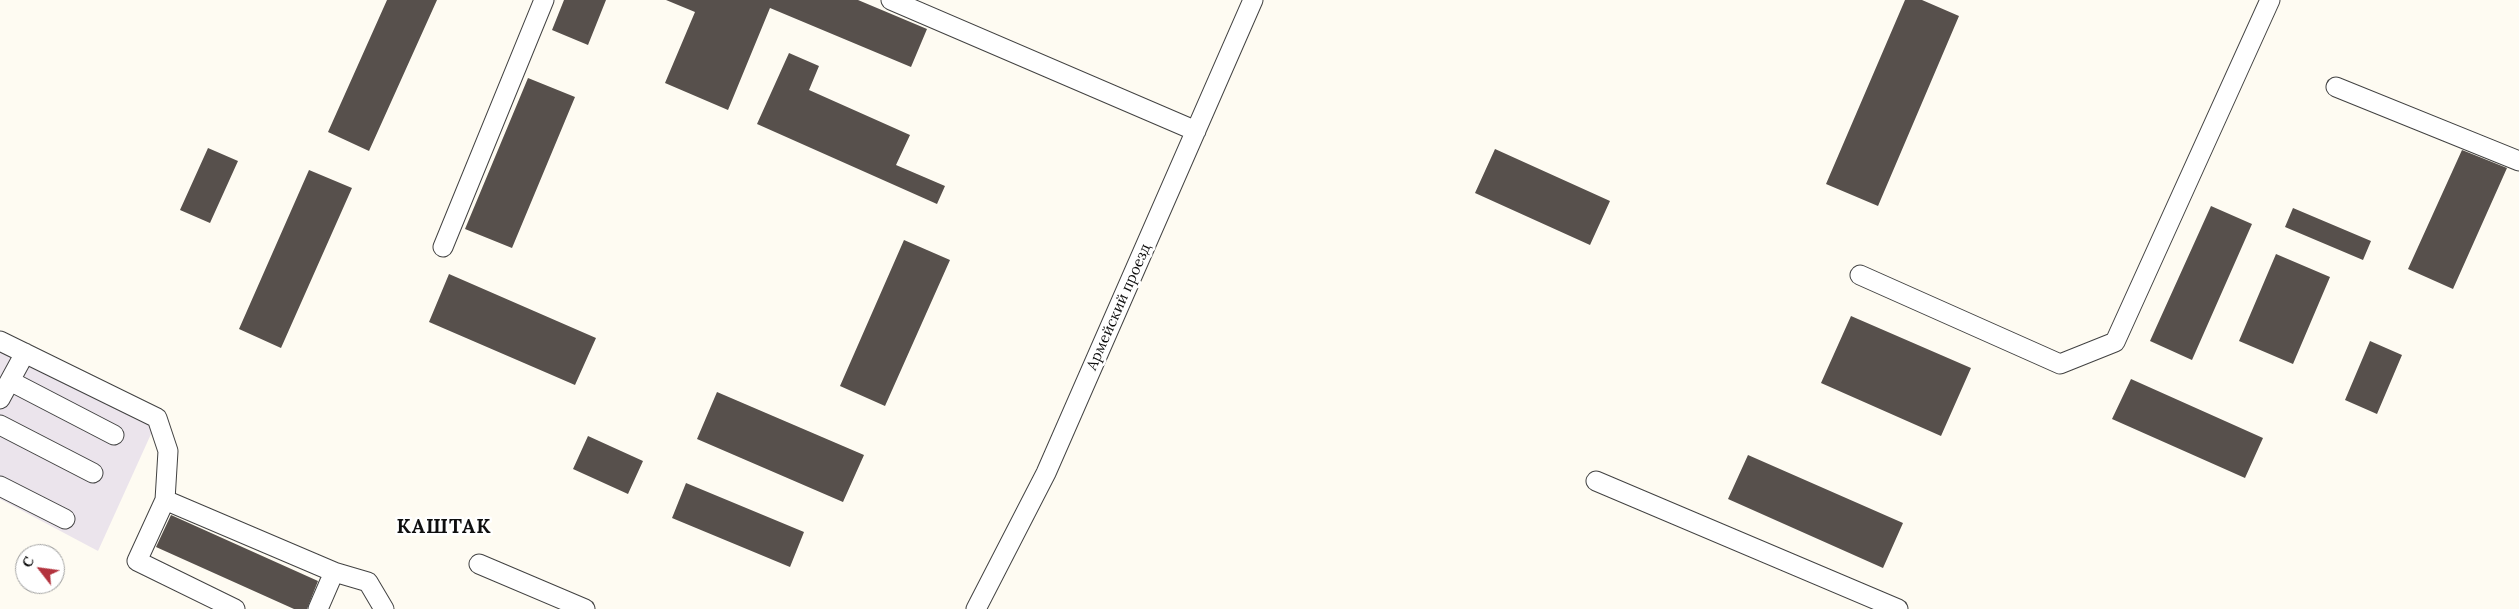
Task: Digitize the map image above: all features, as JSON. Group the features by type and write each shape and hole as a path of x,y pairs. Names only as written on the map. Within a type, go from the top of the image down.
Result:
{"street":[{"path":"443,247 544,0"},
{"path":"891,0 1196,131"},
{"name":"Армейский проезд","path":"976,609 1046,473 1253,0"},
{"path":"1860,276 2060,364 2115,342 2270,0"},
{"path":"2336,87 2519,161"},
{"path":"0,341 157,418 168,451 165,500 137,561 235,609"},
{"path":"0,399 8,375 25,353"},
{"path":"8,375 114,435"},
{"path":"0,425 93,473"},
{"path":"1596,481 1898,609"},
{"path":"0,486 65,519"},
{"path":"165,500 334,572 368,582 384,609"},
{"path":"479,564 585,609"},
{"path":"318,609 334,572"}],"shaded area":[{"path":"0,347 156,423 98,551 0,499"}],"building":[{"path":"387,0 437,0 369,151 328,132"},
{"path":"564,0 606,0 588,45 552,30"},
{"path":"666,0 858,0 927,29 911,67 770,8 728,110 665,83 695,12"},
{"path":"1905,0 1922,0 1959,16 1878,206 1826,184"},
{"path":"789,53 819,66 809,90 910,135 896,165 945,186 937,204 757,124"},
{"path":"528,78 575,97 512,248 465,229"},
{"path":"208,148 238,161 210,223 180,210"},
{"path":"1495,149 1610,201 1590,245 1475,193"},
{"path":"2462,150 2507,168 2453,289 2408,269"},
{"path":"309,170 352,188 281,348 239,329"},
{"path":"2211,206 2252,224 2192,360 2150,341"},
{"path":"2293,208 2371,241 2363,260 2285,227"},
{"path":"904,240 950,260 885,406 840,386"},
{"path":"2276,254 2330,277 2293,364 2239,341"},
{"path":"449,274 596,338 575,385 429,322"},
{"path":"1851,316 1971,368 1941,436 1821,383"},
{"path":"2370,341 2402,355 2377,414 2345,400"},
{"path":"2131,379 2263,438 2245,478 2112,419"},
{"path":"717,392 864,455 843,502 697,439"},
{"path":"588,436 643,461 628,494 573,469"},
{"path":"1748,455 1903,523 1883,568 1728,499"},
{"path":"686,483 804,532 790,567 672,518"},
{"path":"171,515 318,581 307,609 294,609 156,547"}],"district":[{"name":"КАШТАК","path":"444,527"}]}
